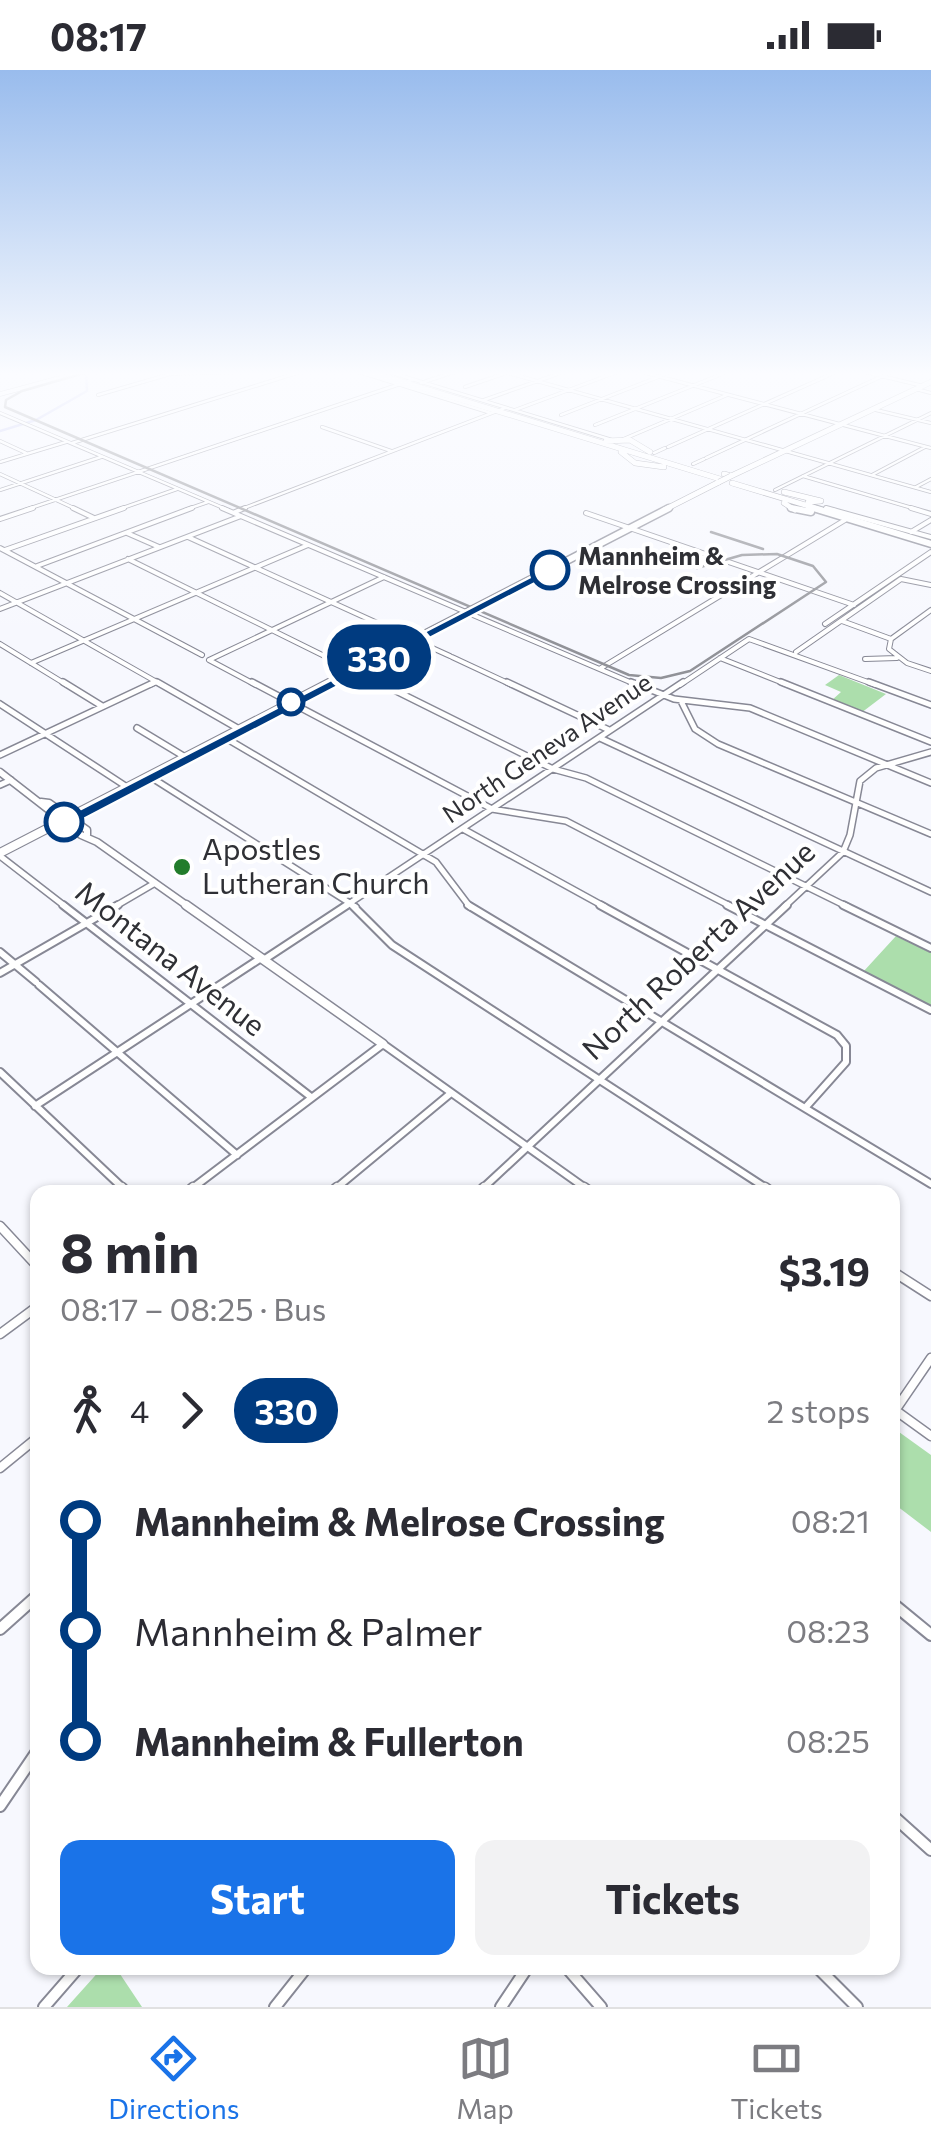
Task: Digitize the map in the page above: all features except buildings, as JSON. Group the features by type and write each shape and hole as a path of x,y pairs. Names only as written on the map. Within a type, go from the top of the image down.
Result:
{"main road":[{"path":"633,462 670,467"},
{"path":"644,462 775,490 825,511 931,544"},
{"path":"672,462 801,500 820,496 841,514"},
{"path":"674,462 728,480"},
{"path":"686,462 801,513 811,512 801,500"},
{"path":"0,854 766,462"},
{"path":"772,498 796,514 825,511"}],"street":[{"path":"0,490 83,462"},
{"path":"117,462 663,696 682,703 736,704 931,783"},
{"path":"0,519 167,462"},
{"path":"234,512 362,462"},
{"path":"823,462 931,492"},
{"path":"775,490 831,462"},
{"path":"872,476 898,462"},
{"path":"0,474 95,518"},
{"path":"803,476 931,517"},
{"path":"915,488 931,479"},
{"path":"2,550 178,489"},
{"path":"35,566 209,502"},
{"path":"586,513 854,605"},
{"path":"600,669 759,572 841,514"},
{"path":"0,609 242,516"},
{"path":"907,534 931,517"},
{"path":"126,532 159,547"},
{"path":"188,536 610,730"},
{"path":"31,662 310,544"},
{"path":"825,624 931,544"},
{"path":"2,550 202,655"},
{"path":"128,559 553,769 586,778 931,948"},
{"path":"385,577 209,659 492,809 516,816 555,817 931,1010"},
{"path":"795,653 906,578 931,584"},
{"path":"0,593 239,729"},
{"path":"898,658 889,648 891,639 931,610"},
{"path":"842,621 891,639"},
{"name":"North Geneva Avenue","path":"36,1106 752,638 795,653"},
{"path":"0,644 103,707"},
{"path":"795,653 931,705"},
{"path":"720,658 931,742"},
{"path":"865,660 898,658 931,671"},
{"path":"0,754 157,682"},
{"path":"682,703 695,729 706,736 931,834"},
{"path":"0,704 127,787"},
{"path":"137,728 185,757"},
{"path":"224,737 424,854 444,870 471,908 931,1184"},
{"path":"600,738 931,892"},
{"path":"887,765 931,752"},
{"name":"North Roberta Avenue","path":"486,1185 843,852 855,828 862,778 887,765"},
{"path":"0,772 580,1185"},
{"path":"149,776 350,903 368,917 392,946 761,1185"},
{"path":"0,785 10,780"},
{"path":"462,828 829,1030 846,1046 846,1062 805,1108"},
{"name":"Montana Avenue","path":"0,854 312,1098"},
{"path":"0,972 155,882"},
{"path":"0,952 237,1154"},
{"path":"196,1185 383,1044"},
{"path":"0,1072 120,1185"},
{"path":"339,1185 451,1093"},
{"path":"0,1226 30,1258"},
{"path":"900,1276 931,1296"},
{"path":"0,1334 30,1312"},
{"path":"900,1402 931,1358"},
{"path":"900,1415 931,1436"},
{"path":"0,1468 30,1444"},
{"path":"0,1629 30,1602"},
{"path":"900,1610 931,1634"},
{"path":"0,1806 30,1762"},
{"path":"900,1822 931,1850"},
{"path":"44,2007 72,1975"},
{"path":"275,2007 300,1975"},
{"path":"501,2007 522,1975"},
{"path":"573,1975 601,2007"},
{"path":"825,1975 857,2007"}],"green space":[{"path":"839,675 886,694 861,713 831,701 841,692 825,685"},
{"path":"896,936 931,953 931,1006 863,972"},
{"path":"900,1433 931,1455 931,1532 900,1508"},
{"path":"96,1975 121,1975 142,2007 67,2007"}],"railway":[{"path":"134,462 629,675 661,678 690,671 826,582 813,566 777,554 742,555 697,568 644,555"},
{"path":"711,532 763,549"}],"bus line":[{"name":"330","path":"64,822 550,570"}],"place":[{"name":"Mannheim & Melrose Crossing","path":"550,570"},
{"name":"Apostles Lutheran Church","path":"182,867"}]}
